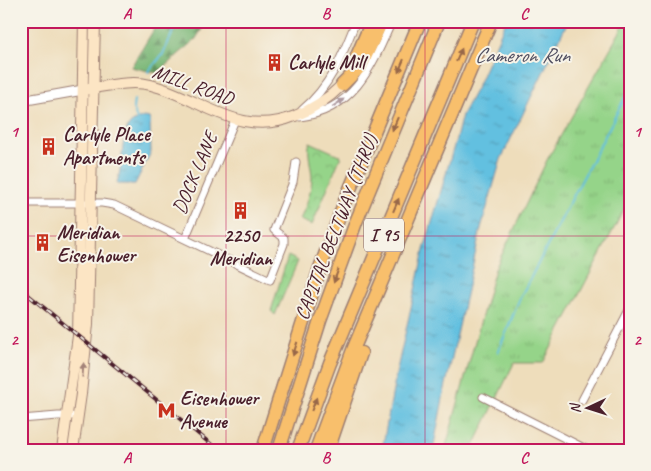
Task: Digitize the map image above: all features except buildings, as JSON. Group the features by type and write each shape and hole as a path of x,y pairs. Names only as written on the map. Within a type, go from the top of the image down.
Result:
{"highway":[{"path":"370,37 372,21"},
{"path":"342,84 357,56 382,21"},
{"name":"I 95","path":"263,450 320,268 342,209 420,21"},
{"name":"CAPITAL BELTWAY (THRU)","path":"279,450 320,321 356,222 439,21"},
{"name":"I 95","path":"298,450 330,363 473,21"},
{"name":"I 95","path":"316,450 335,396 387,267 491,21"},
{"path":"328,450 387,267"}],"main road":[{"path":"73,450 72,416 78,336 84,21"},
{"path":"62,450 72,416 88,324 95,21"},
{"name":"MILL ROAD","path":"83,90 129,83 152,85 234,120 266,124 292,118 321,103 342,84"}],"street":[{"name":"MILL ROAD","path":"292,118 312,101 328,82 342,56 356,21"},
{"name":"MILL ROAD","path":"292,118 320,113 350,94 373,64 392,21"},
{"name":"MILL ROAD","path":"21,101 83,90"},
{"name":"DOCK LANE","path":"185,239 234,120"},
{"path":"21,203 91,203 114,205 270,280 284,244 284,238 274,230 293,182 296,162"},
{"path":"582,400 630,308"},
{"path":"483,397 588,450"},
{"path":"21,419 72,416"}],"green space":[{"path":"159,21 207,21 195,40 157,73 131,67"},
{"path":"626,21 630,21 630,198 543,363 514,363 472,450 445,450 495,269 547,160"},
{"path":"310,142 341,156 312,225 300,220 308,199 312,178"},
{"path":"288,256 298,261 275,315 271,311"}],"water":[{"name":"Cameron Run","path":"506,21 568,21 501,159 481,228 433,450 382,450 396,374 424,250 462,115 478,85"},
{"path":"144,117 150,120 151,152 135,184 118,184 127,129 131,123"}],"waterway":[{"path":"148,72 163,54 178,21"},
{"path":"498,352 520,298 630,88"},
{"path":"134,100 133,108 137,120"}],"railway":[{"path":"21,289 218,450"}],"place":[{"name":"Carlyle Mill","path":"274,62"},
{"name":"Carlyle Place Apartments","path":"49,146"},
{"name":"2250 Meridian","path":"241,211"},
{"name":"Meridian Eisenhower","path":"43,243"},
{"name":"Eisenhower Avenue","path":"166,410"}]}
